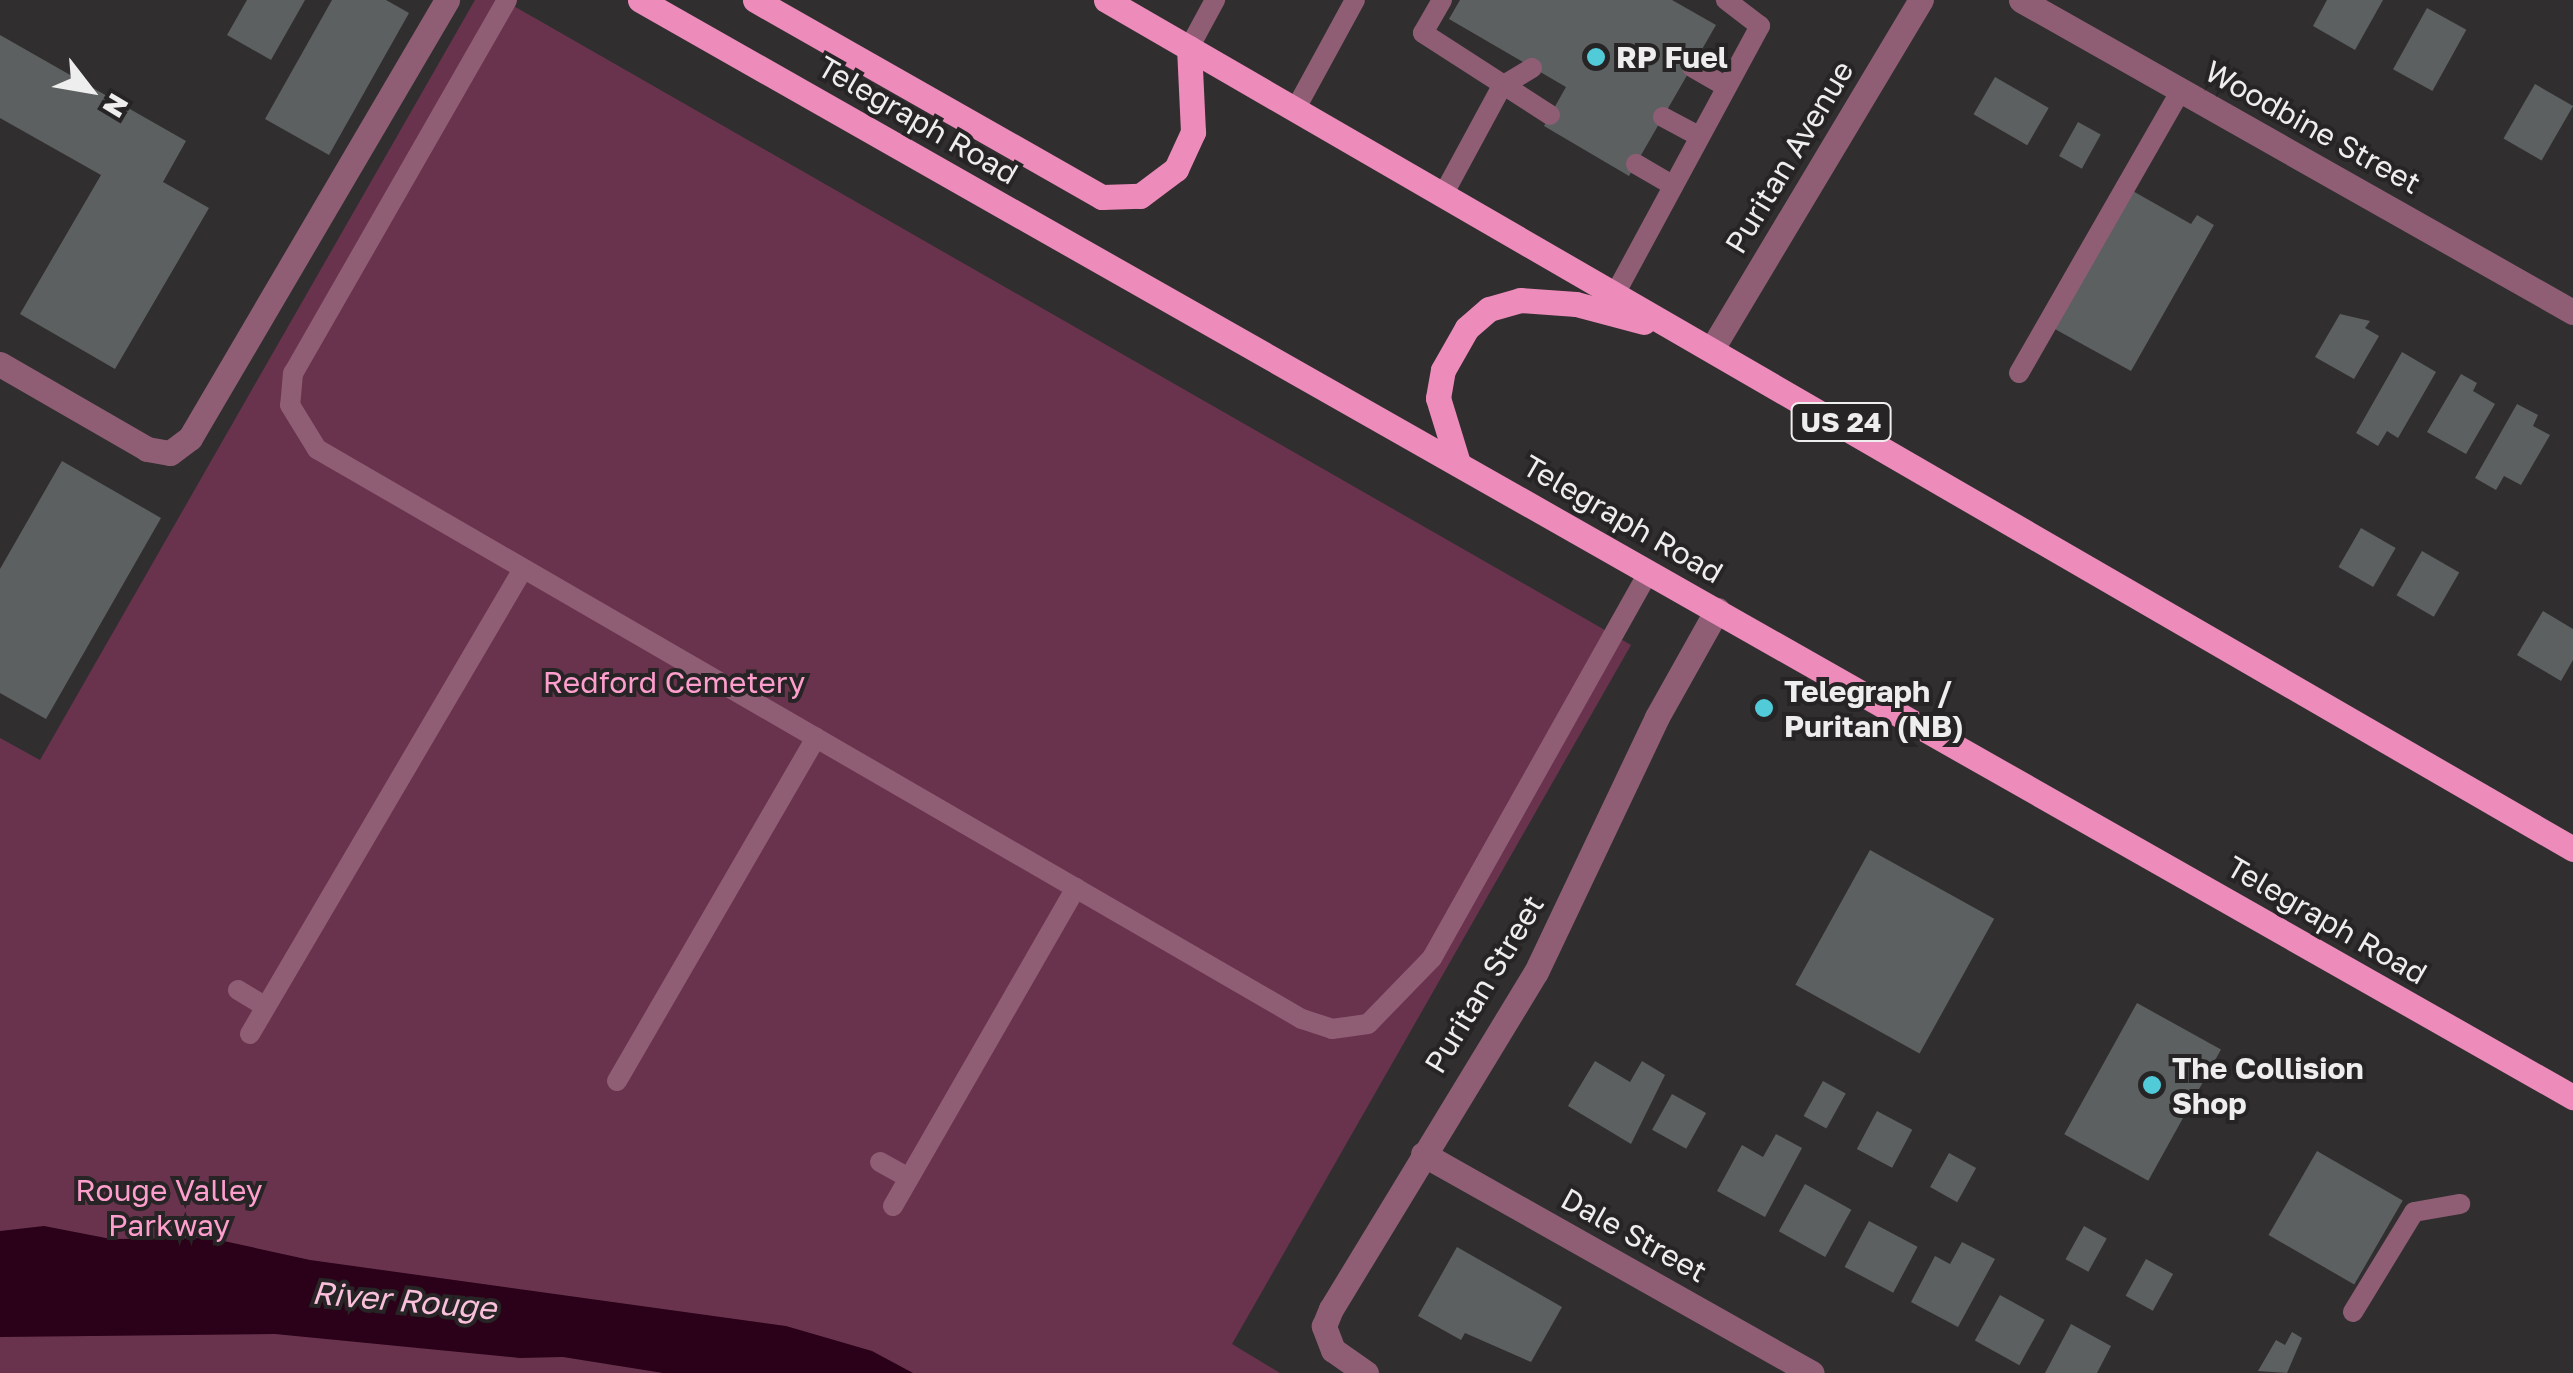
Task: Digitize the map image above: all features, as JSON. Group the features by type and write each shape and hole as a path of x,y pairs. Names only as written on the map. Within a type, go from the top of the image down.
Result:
{"main road":[{"name":"Telegraph Road","path":"640,0 2573,1096"},
{"path":"755,0 1102,197 1140,196 1176,169 1193,132 1189,48"},
{"name":"US 24","path":"1106,0 2573,849"},
{"path":"1458,463 1438,398 1443,370 1466,328 1489,309 1520,300 1576,304 1678,331"}],"street":[{"path":"0,364 147,449 170,453 190,438 448,0"},
{"name":"Puritan Avenue","path":"1713,348 1922,0"},
{"name":"Woodbine Street","path":"2021,0 2573,312"},
{"name":"Puritan Street","path":"1366,1373 1332,1350 1324,1326 1423,1154 1536,972 1657,716 1717,610"},
{"name":"Dale Street","path":"1423,1154 1812,1373"}],"lane":[{"path":"507,0 292,372 290,405 317,449 1302,1019 1332,1029 1368,1024 1432,958 1649,572"},
{"path":"1189,48 1215,0"},
{"path":"1296,110 1354,0"},
{"path":"1442,0 1423,34 1550,115"},
{"path":"1615,294 1697,135 1760,26 1726,0"},
{"path":"1692,67 1724,86"},
{"path":"1443,195 1502,86 1532,68"},
{"path":"2019,374 2181,90"},
{"path":"1663,117 1697,135"},
{"path":"1636,164 1672,186"},
{"path":"250,1034 523,569"},
{"path":"617,1080 816,738"},
{"path":"893,1206 1076,888"},
{"path":"238,990 266,1006"},
{"path":"880,1162 909,1178"},
{"path":"2352,1312 2414,1212 2460,1204"}],"green space":[{"name":"Redford Cemetery","path":"475,0 503,0 1631,645 1232,1344 1280,1373 0,1373 0,738 40,760"}],"water":[{"name":"River Rouge","path":"44,1226 111,1239 210,1238 310,1260 786,1326 872,1351 913,1373 663,1373 563,1357 520,1358 275,1334 0,1337 0,1231"}],"building":[{"path":"247,0 305,0 271,60 227,35"},
{"path":"332,0 386,0 409,13 329,155 265,119"},
{"path":"1460,0 1672,0 1716,25 1629,176 1544,126 1566,87 1449,19"},
{"path":"2327,0 2383,0 2355,50 2313,26"},
{"path":"2427,8 2466,30 2432,91 2393,69"},
{"path":"0,35 186,141 163,182 209,208 115,369 20,314 101,175 0,118"},
{"path":"1995,77 2049,108 2027,145 1974,114"},
{"path":"2535,84 2573,106 2542,161 2504,139"},
{"path":"2078,122 2101,135 2082,169 2059,156"},
{"path":"2131,190 2191,224 2197,215 2214,225 2131,371 2053,328"},
{"path":"2340,314 2370,321 2365,328 2379,336 2354,379 2315,357"},
{"path":"2402,352 2436,372 2398,438 2387,431 2378,446 2356,433"},
{"path":"2461,374 2477,383 2473,391 2495,404 2466,454 2427,432"},
{"path":"2517,404 2538,415 2533,426 2550,435 2521,485 2504,476 2496,490 2475,478"},
{"path":"62,461 161,518 46,719 0,693 0,569"},
{"path":"2361,528 2396,548 2373,587 2338,567"},
{"path":"2422,551 2459,572 2434,617 2396,595"},
{"path":"2543,611 2573,629 2573,660 2561,681 2517,655"},
{"path":"1870,850 1994,919 1920,1054 1795,985"},
{"path":"2137,1003 2221,1050 2148,1181 2064,1134"},
{"path":"1595,1061 1630,1082 1642,1061 1665,1075 1631,1144 1568,1106"},
{"path":"1823,1081 1846,1094 1826,1129 1804,1116"},
{"path":"1672,1094 1706,1113 1686,1149 1652,1130"},
{"path":"1877,1111 1912,1130 1892,1168 1857,1149"},
{"path":"1776,1134 1802,1148 1765,1217 1717,1191 1742,1145 1763,1157"},
{"path":"2317,1151 2403,1200 2354,1285 2268,1235"},
{"path":"1949,1153 1976,1168 1957,1202 1930,1187"},
{"path":"1805,1184 1851,1210 1825,1257 1779,1231"},
{"path":"1869,1221 1918,1247 1893,1293 1845,1267"},
{"path":"2084,1226 2107,1239 2088,1272 2066,1259"},
{"path":"1962,1242 1995,1259 1958,1327 1911,1302 1935,1256 1950,1264"},
{"path":"1457,1247 1562,1307 1531,1362 1465,1333 1461,1340 1418,1316"},
{"path":"2146,1259 2173,1274 2153,1311 2126,1296"},
{"path":"2000,1295 2045,1320 2019,1365 1975,1340"},
{"path":"2071,1324 2111,1346 2097,1373 2045,1373"},
{"path":"2292,1332 2302,1338 2287,1373 2258,1371 2276,1340 2285,1345"}],"place":[{"name":"RP Fuel","path":"1596,57"},
{"name":"Telegraph / Puritan (NB)","path":"1764,708"},
{"name":"The Collision Shop","path":"2152,1085"}],"park label":[{"name":"Rouge Valley Parkway","path":"169,1207"}]}
